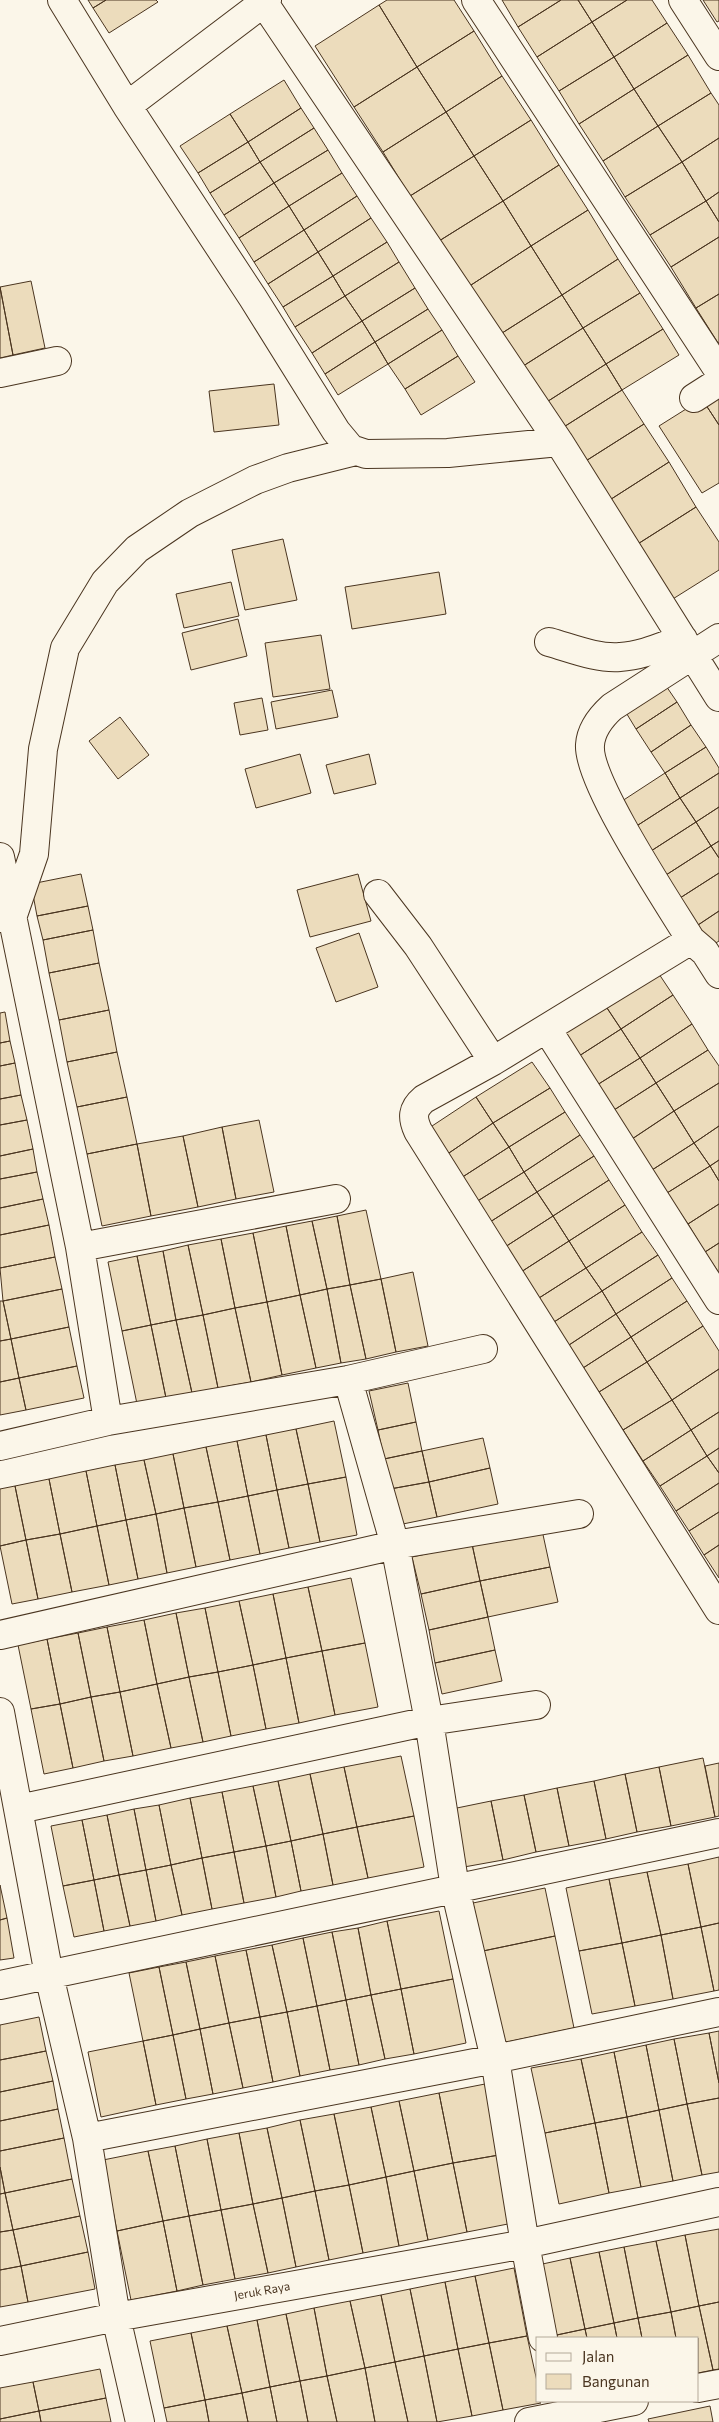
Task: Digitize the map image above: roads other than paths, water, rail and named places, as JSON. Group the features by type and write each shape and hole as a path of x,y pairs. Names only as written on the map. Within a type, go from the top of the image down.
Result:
{"street":[{"path":"62,0 127,106 253,298 336,431 356,451 366,454 448,453 559,442"},
{"path":"476,0 719,371"},
{"path":"683,0 719,56"},
{"path":"127,106 264,1 559,442 719,697"},
{"path":"0,373 57,361"},
{"path":"694,398 719,382"},
{"path":"6,916 34,854 43,749 65,648 105,582 137,548 190,513 256,480 288,468 356,451"},
{"path":"549,642 619,658 688,647 719,638"},
{"path":"688,647 602,716 592,733 590,746 592,758 612,809 691,940 705,952 719,974"},
{"path":"0,857 6,916 80,1246 108,1421"},
{"path":"378,894 418,946 493,1061"},
{"path":"691,940 547,1029 424,1099 416,1109 414,1121 719,1610"},
{"path":"547,1029 719,1300"},
{"path":"80,1246 336,1199"},
{"path":"0,1446 108,1421 348,1380 484,1349"},
{"path":"348,1380 395,1544 429,1721 455,1888 495,2059 525,2244 543,2337"},
{"path":"0,1635 395,1544 578,1514"},
{"path":"18,1809 429,1721 536,1705"},
{"path":"0,1712 49,1975 87,2138 116,2317 140,2422"},
{"path":"0,1986 719,1833"},
{"path":"87,2138 495,2059 719,2012"},
{"name":"Jeruk Raya","path":"0,2341 116,2317 525,2244 719,2202"},
{"path":"699,2388 719,2384"},
{"path":"529,2422 558,2413 628,2402"}]}
